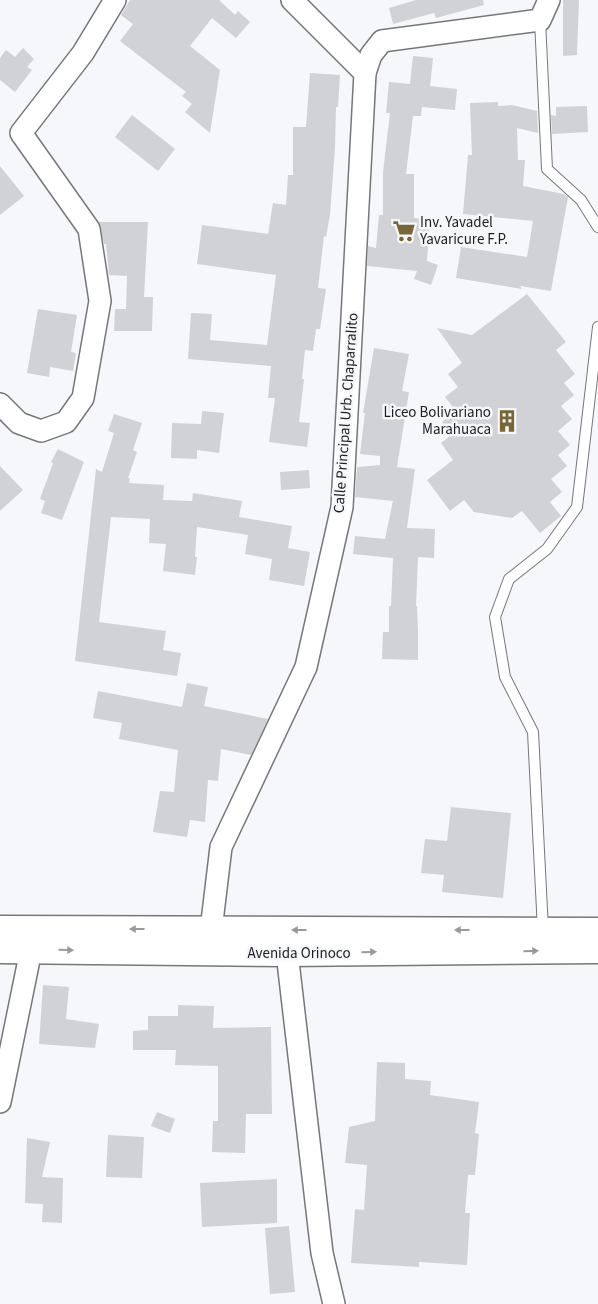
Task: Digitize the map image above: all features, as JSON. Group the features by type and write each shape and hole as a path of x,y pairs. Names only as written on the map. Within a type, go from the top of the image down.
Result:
{"street":[{"path":"0,404 20,424 41,431 66,422 83,398 100,301 89,229 22,133 83,53 114,0"},
{"path":"292,0 365,73 371,55 382,41 540,20 549,0"},
{"name":"Calle Principal Urb. Chaparralito","path":"211,941 221,847 306,668 342,507 365,73"},
{"name":"Avenida Orinoco","path":"0,929 211,941 287,953 598,950"},
{"name":"Avenida Orinoco","path":"0,950 211,941 598,931"},
{"path":"0,1102 31,950"},
{"path":"287,953 322,1253 334,1304"}],"lane":[{"path":"540,20 547,169 581,200 598,227"},
{"path":"543,931 532,732 505,678 496,617 510,579 547,550 577,507 598,327"}],"building":[{"path":"130,0 219,0 235,15 238,11 250,22 236,38 212,18 190,46 220,70 210,133 185,112 192,104 182,96 186,92 120,41 133,24 121,15"},
{"path":"416,0 483,0 484,5 436,18 434,13 393,24 389,8"},
{"path":"563,0 579,0 577,55 563,56"},
{"path":"23,48 34,59 27,67 32,70 15,92 0,80 0,58 6,50 15,57"},
{"path":"413,56 433,58 430,86 457,89 455,110 422,107 421,116 413,116 406,174 414,174 414,218 430,219 427,261 438,265 431,285 414,279 417,271 367,266 368,246 376,248 379,215 383,215 383,172 390,113 386,113 389,82 410,84"},
{"path":"310,73 340,75 338,107 336,107 330,215 326,237 324,236 318,288 326,289 320,329 316,329 313,351 305,350 302,379 304,379 299,422 310,423 307,447 269,442 275,398 268,398 271,366 188,359 191,313 212,314 210,340 267,345 276,275 197,264 202,225 268,234 273,203 286,205 288,175 293,175 293,127 306,127"},
{"path":"498,102 498,106 512,105 537,111 538,133 517,128 518,160 525,160 523,186 564,194 568,197 551,291 520,286 522,289 456,278 461,247 527,257 533,221 463,214 468,155 472,155 470,103"},
{"path":"587,106 588,132 552,134 551,115 556,116 556,107"},
{"path":"132,115 175,149 158,171 115,137"},
{"path":"0,166 24,196 0,215"},
{"path":"99,222 148,222 144,297 153,297 152,331 114,331 115,309 126,309 127,276 109,275 106,244 104,244"},
{"name":"Liceo Bolivariano Marahuaca","path":"527,294 566,342 556,350 575,374 564,383 574,395 561,406 572,419 558,431 570,445 558,455 567,466 551,479 562,492 550,502 561,516 540,533 522,511 512,518 474,512 464,500 450,511 427,480 453,460 441,443 451,435 442,422 456,411 445,397 458,387 448,374 462,363 437,328 472,335"},
{"path":"38,309 77,315 71,352 76,353 73,371 50,367 49,377 27,373"},
{"path":"374,348 409,354 402,391 409,392 397,467 415,469 407,528 435,529 434,558 418,557 416,606 418,660 382,659 383,632 389,632 393,558 353,554 355,536 385,539 393,501 355,497 357,467 380,465 380,456 360,454 365,413 363,413"},
{"path":"202,411 224,413 219,453 197,450 197,459 171,458 172,423 201,424"},
{"path":"114,414 142,423 133,450 137,452 128,478 130,478 129,483 164,485 163,500 192,501 193,493 242,501 239,517 292,526 288,548 310,552 304,586 269,580 272,559 245,554 248,535 197,527 195,575 163,571 166,544 149,543 150,519 111,517 99,622 166,631 163,650 181,653 177,676 75,661 96,469 102,472 114,433 108,431"},
{"path":"58,449 84,462 62,520 41,513 45,501 40,499 53,463 51,462"},
{"path":"0,466 23,490 0,511"},
{"path":"309,470 310,488 281,490 280,472"},
{"path":"187,683 208,687 204,706 268,719 251,755 221,749 218,781 208,780 205,822 190,820 187,837 153,832 160,791 174,792 178,750 119,739 122,723 93,718 98,691 182,707"},
{"path":"451,807 511,813 503,898 442,892 444,875 421,873 425,839 447,841"},
{"path":"43,985 69,987 66,1019 99,1024 95,1048 39,1044"},
{"path":"178,1005 214,1006 213,1028 271,1027 272,1114 246,1114 245,1153 212,1152 213,1121 218,1121 218,1066 175,1065 176,1050 133,1050 133,1031 148,1030 148,1016 178,1016"},
{"path":"377,1062 405,1063 405,1079 431,1081 430,1095 479,1102 475,1133 479,1134 475,1175 468,1175 465,1213 470,1213 467,1265 419,1262 419,1267 351,1263 355,1209 364,1210 367,1165 345,1163 349,1127 375,1121"},
{"path":"157,1112 175,1119 170,1133 151,1126"},
{"path":"108,1135 144,1137 142,1178 106,1177"},
{"path":"27,1138 50,1142 42,1177 63,1178 62,1223 42,1222 43,1204 25,1203"},
{"path":"277,1179 277,1223 202,1227 200,1183"},
{"path":"289,1226 295,1292 270,1294 265,1228"}],"place":[{"name":"Inv. Yavadel Yavaricure F.P.","path":"404,231"},
{"name":"Liceo Bolivariano Marahuaca","path":"507,421"}]}
